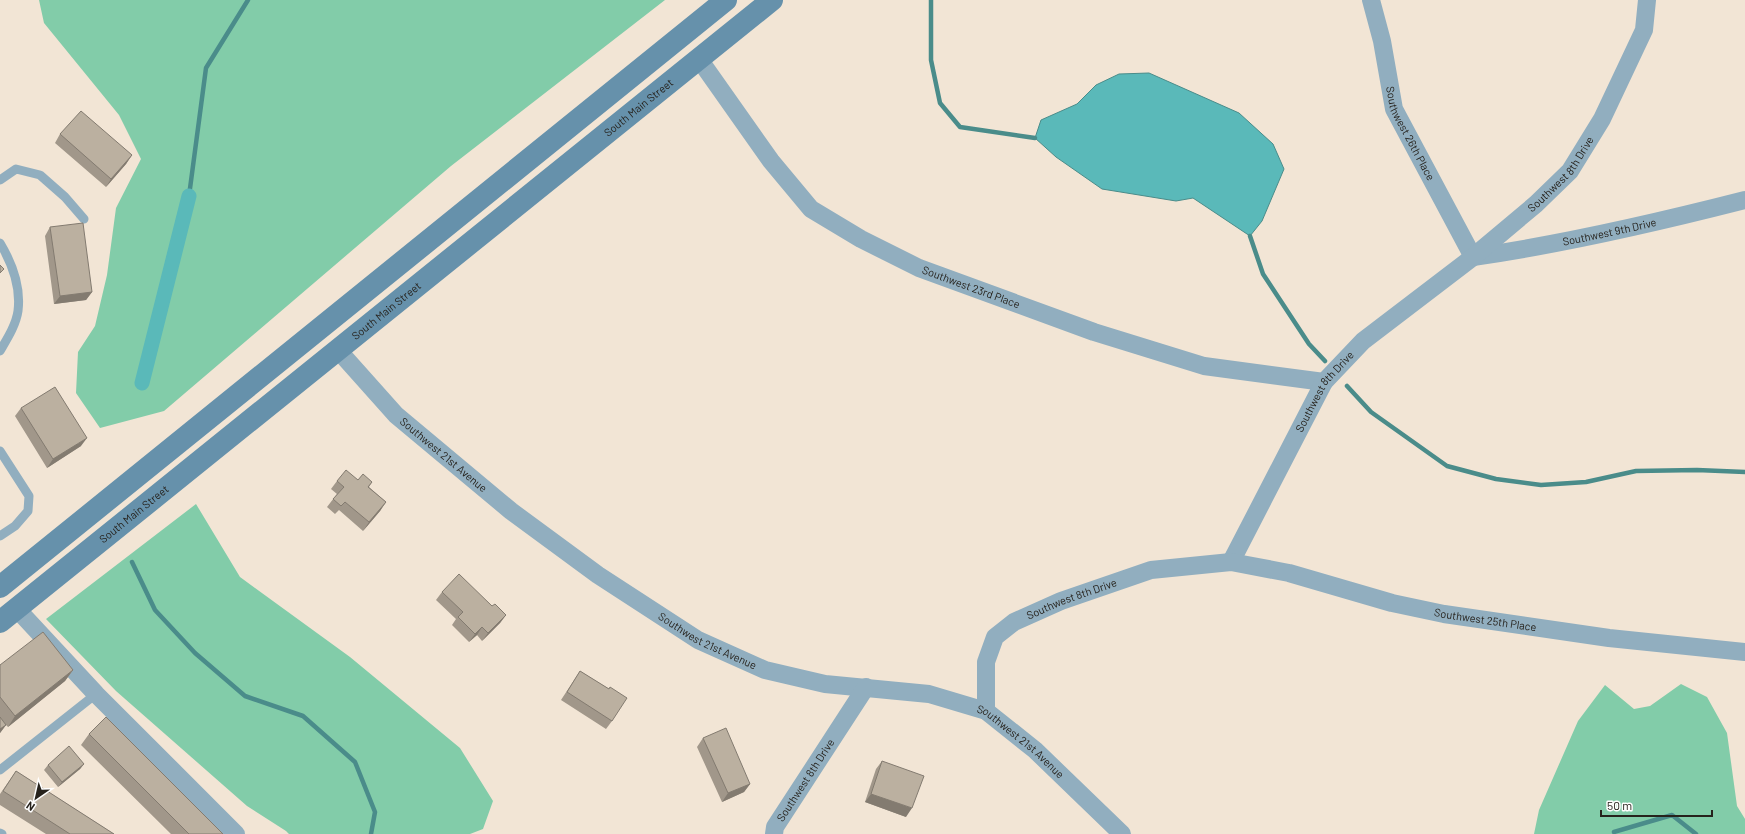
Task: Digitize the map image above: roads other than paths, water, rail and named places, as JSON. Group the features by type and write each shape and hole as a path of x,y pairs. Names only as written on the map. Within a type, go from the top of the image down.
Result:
{"main road":[{"path":"17,608 0,586 726,0"},
{"name":"South Main Street","path":"0,622 772,0"},
{"path":"682,35 699,59"},
{"path":"323,326 338,350"}],"street":[{"name":"Southwest 26th Place","path":"1371,0 1382,41 1394,109 1473,257"},
{"name":"Southwest 8th Drive","path":"986,711 986,662 995,637 1014,622 1061,601 1151,570 1231,562 1324,382 1363,341 1473,257 1536,204 1570,171 1602,119 1644,30 1647,0"},
{"name":"Southwest 23rd Place","path":"699,59 771,161 811,209 861,239 919,268 1123,341 1204,366 1324,382"},
{"name":"Southwest 9th Drive","path":"1473,257 1536,248 1589,237 1745,200"},
{"name":"Southwest 21st Avenue","path":"338,350 396,415 511,511 598,575 698,640 765,670 825,684 929,694 986,711 1035,750 1122,834"},
{"name":"Southwest 25th Place","path":"1231,562 1289,573 1392,603 1444,614 1609,638 1745,652"},
{"path":"17,608 96,694 236,834"},
{"name":"Southwest 8th Drive","path":"774,834 780,820 866,687"}],"lane":[{"path":"0,180 16,169 40,175 64,197 84,219"},
{"path":"0,243 18,284 18,312 10,333 0,351"},
{"path":"0,451 29,496 28,511 15,526 0,536"},
{"path":"0,770 96,694"}],"water":[{"path":"1149,73 1239,113 1273,144 1284,169 1262,221 1250,236 1193,198 1176,201 1102,189 1056,157 1035,138 1041,120 1077,104 1096,85 1119,74"}],"waterway":[{"path":"189,196 206,68 248,0"},
{"path":"931,0 931,60 940,103 960,127 1035,138"},
{"path":"142,383 189,196"},
{"path":"1250,236 1263,274 1309,344 1325,361"},
{"path":"1347,386 1371,412 1447,466 1496,479 1541,485 1586,482 1636,471 1697,470 1745,472"},
{"path":"132,562 155,610 195,653 245,696 303,716 355,762 375,812 371,834"},
{"path":"1614,832 1672,815 1696,834"}]}
